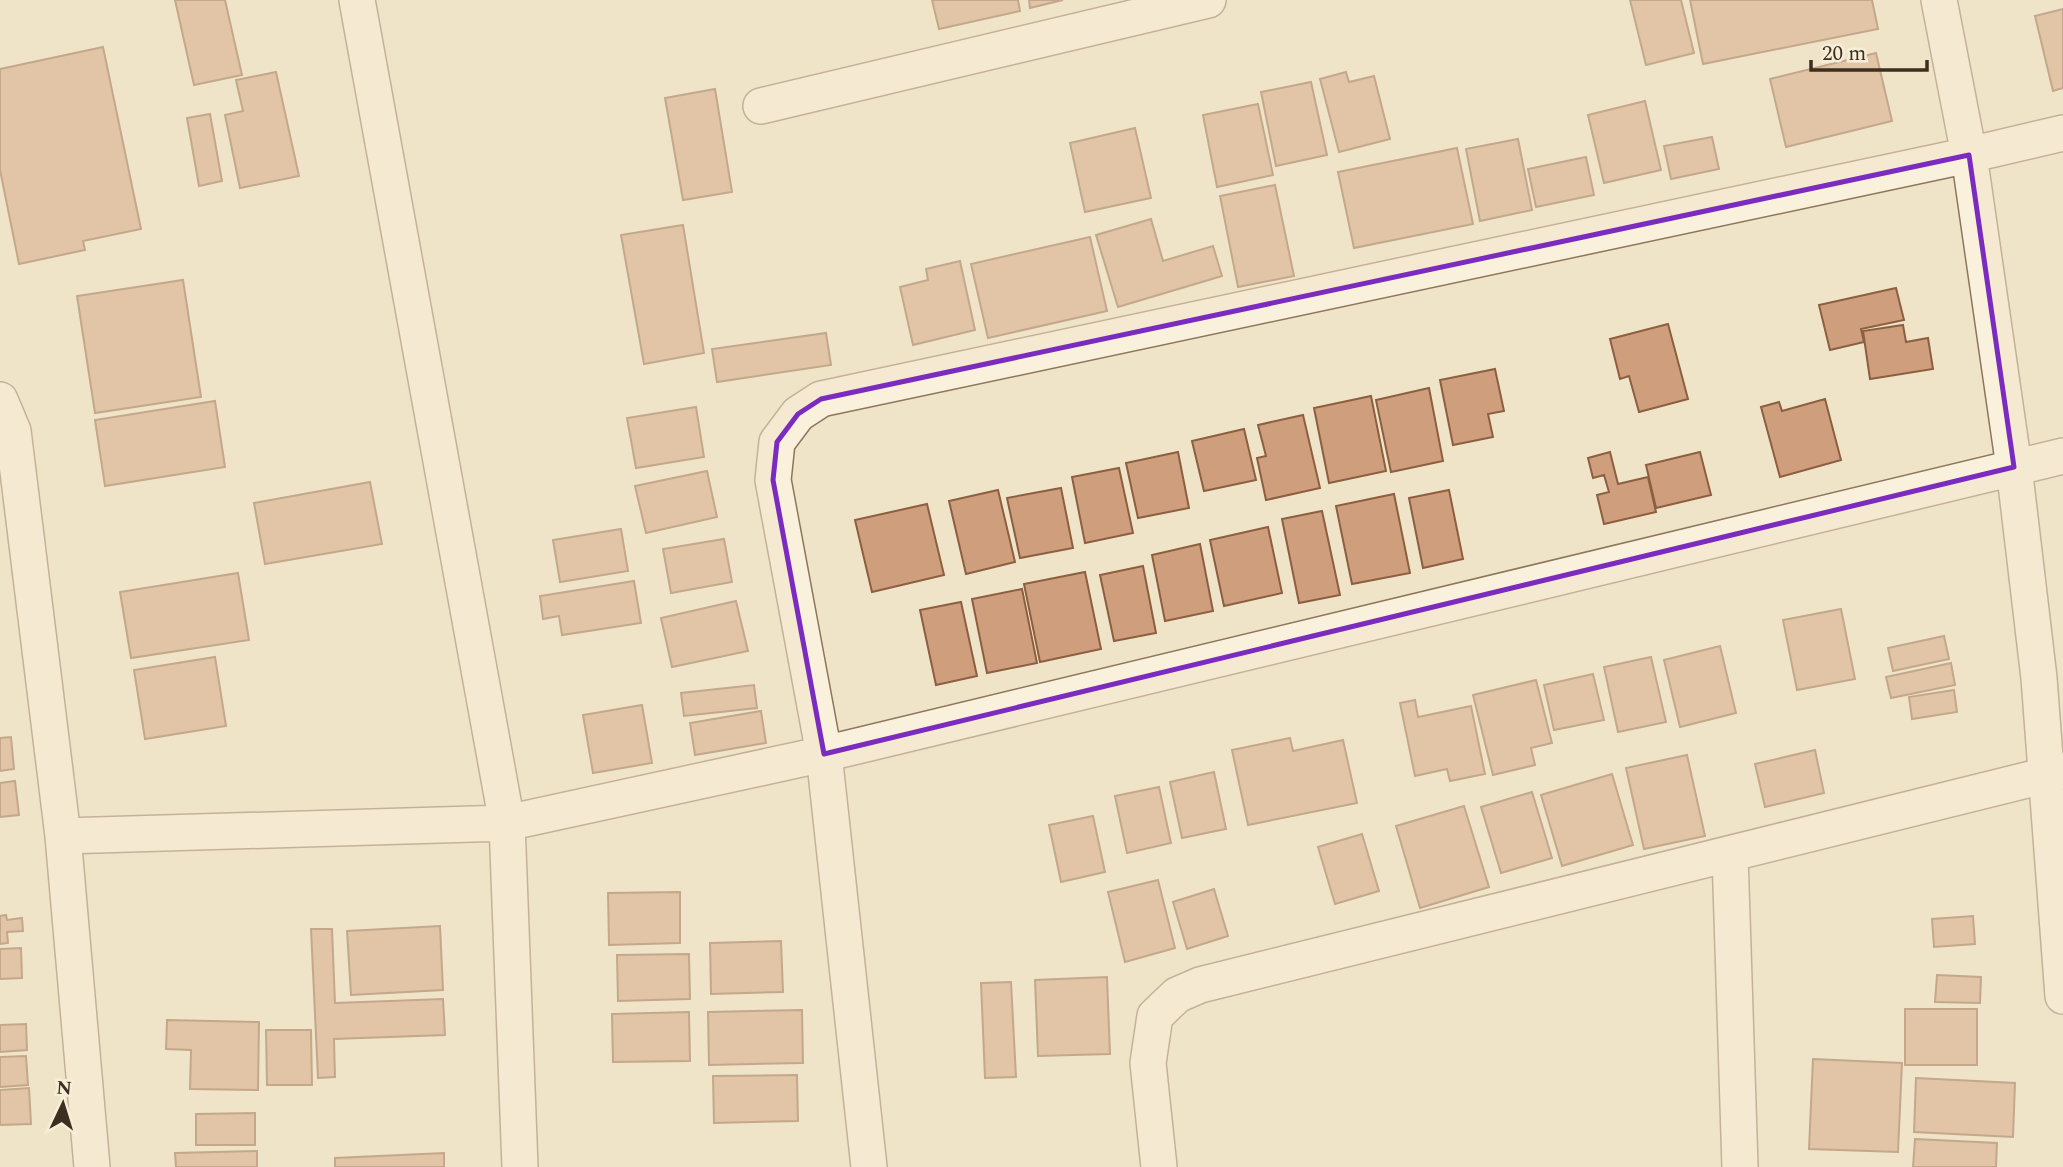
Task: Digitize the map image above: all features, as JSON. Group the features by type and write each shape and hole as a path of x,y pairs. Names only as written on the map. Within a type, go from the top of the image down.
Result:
{"street":[{"path":"357,0 507,823 520,1167"},
{"path":"761,106 1208,0"},
{"path":"1939,0 1969,155 2014,467 2039,678 2055,773 2063,996"},
{"path":"869,1167 824,754 773,480 777,442 798,414 821,399 1969,155 2063,132"},
{"path":"0,400 13,431 63,836 92,1167"},
{"path":"63,836 507,823 824,754 2063,456"},
{"path":"1159,1167 1148,1063 1155,1016 1177,995 1200,985 2055,773"},
{"path":"1730,854 1740,1167"}],"highlighted area":[{"path":"1969,155 2014,467 824,754 773,480 777,442 798,414 821,399"}],"building":[{"path":"175,0 225,0 242,75 194,85"},
{"path":"932,0 1018,0 1020,11 939,29"},
{"path":"1029,0 1063,0 1030,8"},
{"path":"1630,0 1681,0 1694,53 1646,65"},
{"path":"1690,0 1872,0 1878,29 1703,64"},
{"path":"2063,9 2063,88 2053,91 2035,16"},
{"path":"103,47 141,229 83,241 85,250 19,264 0,170 0,69"},
{"path":"1876,53 1892,121 1786,147 1770,79"},
{"path":"276,72 299,176 240,188 225,115 243,111 236,80"},
{"path":"1346,72 1349,82 1374,76 1390,139 1339,152 1320,79"},
{"path":"1311,82 1327,155 1276,166 1261,92"},
{"path":"715,89 732,192 683,200 665,98"},
{"path":"1645,101 1661,170 1604,183 1588,115"},
{"path":"1258,104 1273,175 1217,187 1203,115"},
{"path":"210,114 222,181 199,186 187,118"},
{"path":"1135,128 1151,198 1085,212 1070,143"},
{"path":"1712,137 1719,169 1671,179 1664,146"},
{"path":"1518,139 1532,210 1480,221 1466,149"},
{"path":"1457,148 1473,224 1354,248 1338,172"},
{"path":"1586,157 1594,195 1536,207 1528,169"},
{"path":"1275,185 1294,276 1238,287 1220,196"},
{"path":"1151,219 1163,261 1213,246 1222,276 1118,307 1096,235"},
{"path":"683,225 704,353 644,364 621,235"},
{"path":"1090,237 1107,311 988,338 971,264"},
{"path":"960,261 975,330 913,345 900,287 928,280 926,269"},
{"path":"183,280 201,397 95,413 77,296"},
{"path":"1896,288 1904,320 1861,329 1864,342 1830,350 1819,305"},
{"path":"1668,324 1688,399 1639,412 1629,376 1620,379 1610,339"},
{"path":"1903,325 1906,342 1928,338 1933,369 1870,379 1863,331"},
{"path":"826,333 831,365 717,382 712,349"},
{"path":"1495,369 1504,411 1488,414 1493,437 1453,445 1440,380"},
{"path":"1429,388 1443,461 1391,472 1376,400"},
{"path":"1371,396 1386,471 1329,483 1314,408"},
{"path":"1825,399 1841,460 1780,477 1761,407 1779,402 1782,411"},
{"path":"215,401 225,467 105,486 95,420"},
{"path":"696,407 704,457 636,468 627,418"},
{"path":"1303,415 1320,488 1266,500 1257,458 1266,456 1258,425"},
{"path":"1244,429 1256,480 1204,491 1192,441"},
{"path":"1178,452 1189,508 1138,518 1126,463"},
{"path":"1610,452 1618,484 1648,477 1656,512 1604,524 1597,495 1609,492 1604,475 1593,478 1588,458"},
{"path":"1700,452 1711,495 1656,508 1646,465"},
{"path":"1119,468 1133,533 1085,543 1072,477"},
{"path":"707,471 717,517 646,533 635,486"},
{"path":"370,482 382,544 265,564 254,503"},
{"path":"1061,488 1073,548 1020,558 1007,498"},
{"path":"998,490 1015,562 966,574 949,501"},
{"path":"1449,490 1463,559 1423,568 1409,498"},
{"path":"1394,494 1410,573 1352,584 1336,506"},
{"path":"927,504 944,575 872,592 855,520"},
{"path":"1322,511 1340,595 1299,603 1282,519"},
{"path":"1268,527 1282,593 1224,606 1210,540"},
{"path":"621,529 628,571 560,582 553,540"},
{"path":"724,539 732,582 671,593 663,549"},
{"path":"1200,544 1213,611 1165,621 1152,555"},
{"path":"1143,566 1156,633 1114,641 1100,575"},
{"path":"1085,572 1101,649 1040,662 1024,584"},
{"path":"238,573 249,640 131,658 120,592"},
{"path":"634,581 641,623 562,635 559,616 543,619 540,596"},
{"path":"1022,589 1037,663 987,673 972,599"},
{"path":"736,601 748,651 672,667 661,618"},
{"path":"961,602 977,676 936,685 920,610"},
{"path":"1841,609 1855,679 1797,690 1783,620"},
{"path":"1944,636 1949,659 1893,671 1888,648"},
{"path":"1720,646 1736,713 1680,727 1664,660"},
{"path":"215,657 226,726 145,739 134,670"},
{"path":"1651,657 1666,722 1618,732 1604,667"},
{"path":"1951,663 1955,685 1891,698 1886,677"},
{"path":"1593,674 1604,720 1554,730 1544,685"},
{"path":"1536,680 1552,743 1531,748 1535,765 1493,775 1473,695"},
{"path":"754,685 757,708 684,716 681,693"},
{"path":"1954,690 1957,712 1912,719 1909,697"},
{"path":"1415,700 1418,717 1471,706 1485,774 1450,781 1447,769 1415,776 1400,703"},
{"path":"642,705 652,763 593,773 583,715"},
{"path":"761,711 766,743 695,755 690,723"},
{"path":"11,737 14,769 0,771 0,738"},
{"path":"1290,738 1293,751 1343,740 1357,803 1248,825 1232,750"},
{"path":"1815,750 1824,793 1765,807 1755,764"},
{"path":"1687,755 1705,836 1644,849 1626,768"},
{"path":"1214,772 1226,829 1182,838 1170,782"},
{"path":"1612,774 1633,845 1562,866 1541,795"},
{"path":"15,781 19,815 0,817 0,783"},
{"path":"1159,787 1171,843 1127,853 1115,796"},
{"path":"1532,792 1552,858 1501,873 1481,807"},
{"path":"1464,806 1489,887 1420,908 1396,826"},
{"path":"1093,816 1105,872 1061,882 1049,825"},
{"path":"1362,834 1379,891 1335,904 1318,847"},
{"path":"1158,880 1175,948 1125,962 1108,892"},
{"path":"1214,889 1228,936 1187,949 1173,902"},
{"path":"680,892 680,943 609,945 608,893"},
{"path":"6,915 7,920 22,918 23,931 7,932 8,943 0,944 0,916"},
{"path":"1973,916 1975,944 1934,947 1932,919"},
{"path":"440,926 443,990 351,995 347,931"},
{"path":"311,929 332,929 335,1003 443,999 445,1035 334,1039 335,1077 318,1078"},
{"path":"781,941 783,992 711,994 710,943"},
{"path":"21,948 22,978 0,979 0,949"},
{"path":"689,954 690,999 618,1001 617,955"},
{"path":"1937,975 1981,977 1980,1003 1935,1002"},
{"path":"1107,977 1110,1054 1038,1056 1035,980"},
{"path":"1011,982 1016,1077 985,1078 981,983"},
{"path":"1905,1009 1977,1009 1977,1065 1905,1065"},
{"path":"802,1010 803,1063 709,1065 708,1012"},
{"path":"689,1012 690,1061 613,1062 612,1014"},
{"path":"167,1020 259,1022 258,1090 190,1089 191,1050 166,1049"},
{"path":"26,1024 27,1050 0,1052 0,1025"},
{"path":"266,1030 311,1030 312,1085 267,1085"},
{"path":"26,1056 28,1085 0,1087 0,1057"},
{"path":"1813,1059 1902,1063 1898,1152 1809,1149"},
{"path":"797,1075 798,1121 714,1123 713,1076"},
{"path":"1916,1078 2015,1083 2013,1137 1914,1132"},
{"path":"29,1088 31,1124 0,1125 0,1090"},
{"path":"255,1113 255,1145 196,1145 196,1114"},
{"path":"1915,1139 1997,1143 1996,1167 1913,1167"},
{"path":"257,1151 257,1167 176,1167 175,1153"},
{"path":"444,1153 444,1167 335,1167 335,1158"}]}
